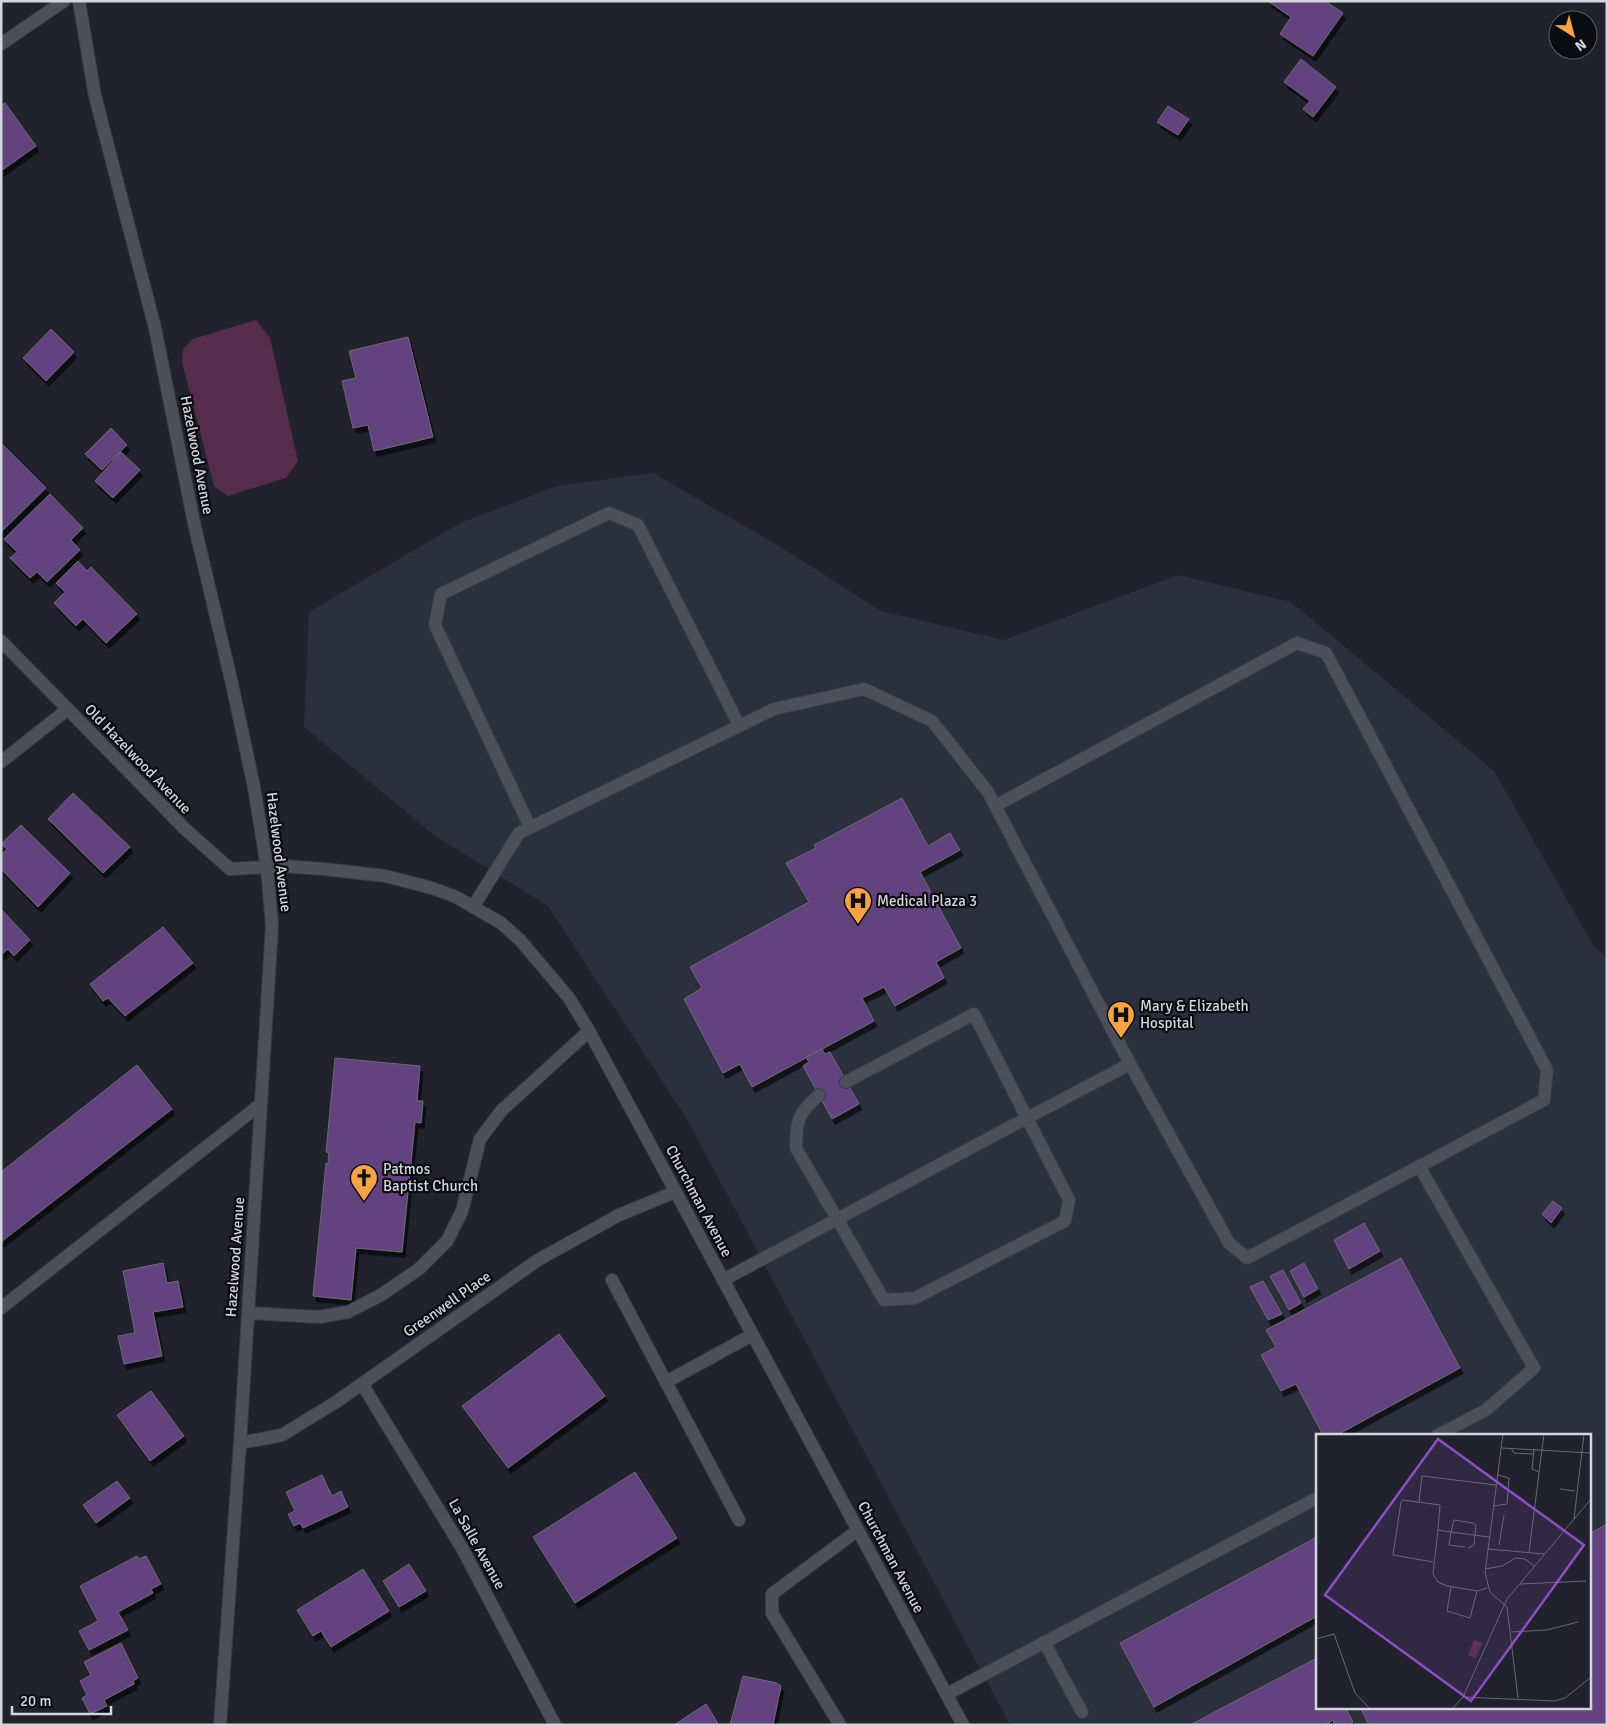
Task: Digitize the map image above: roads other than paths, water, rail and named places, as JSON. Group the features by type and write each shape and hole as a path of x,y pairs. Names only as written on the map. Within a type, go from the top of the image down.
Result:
{"street":[{"path":"1,44 64,1"},
{"name":"Hazelwood Avenue","path":"79,1 95,96 155,328 194,523 254,787 267,868 272,926 240,1443 220,1725"},
{"path":"530,827 435,625 441,594 609,513 638,525 739,725"},
{"name":"Old Hazelwood Avenue","path":"1,641 185,829 230,869 267,868"},
{"path":"473,907 519,833 774,708 864,689 932,721 988,792 995,806 1130,1064 1229,1243 1247,1258 1544,1100 1547,1070 1326,653 1297,643 995,806"},
{"path":"1,762 68,709"},
{"name":"Churchman Avenue","path":"267,868 283,866 324,868 386,876 432,888 456,897 501,923 520,940 569,998 589,1031 963,1725"},
{"path":"819,1095 804,1108 796,1127 796,1148 884,1300 915,1298 1065,1221 1069,1200 974,1014 846,1082"},
{"path":"248,1313 319,1317 348,1312 381,1295 419,1269 447,1241 462,1211 480,1139 502,1110 589,1031"},
{"path":"723,1280 1130,1064"},
{"path":"1,1308 261,1104"},
{"path":"1419,1166 1534,1368 1486,1410 1440,1434"},
{"name":"Greenwell Place","path":"240,1443 282,1435 336,1402 538,1260 619,1215 675,1192"},
{"path":"612,1280 739,1520"},
{"path":"666,1382 752,1335"},
{"name":"La Salle Avenue","path":"362,1384 462,1548 555,1725"},
{"path":"947,1694 1316,1499"},
{"path":"840,1725 772,1613 772,1594 858,1530"},
{"path":"1044,1642 1082,1712"}],"place":[{"name":"Medical Plaza 3","path":"858,925"},
{"name":"Mary & Elizabeth Hospital","path":"1121,1039"},
{"name":"Patmos Baptist Church","path":"364,1202"}]}
